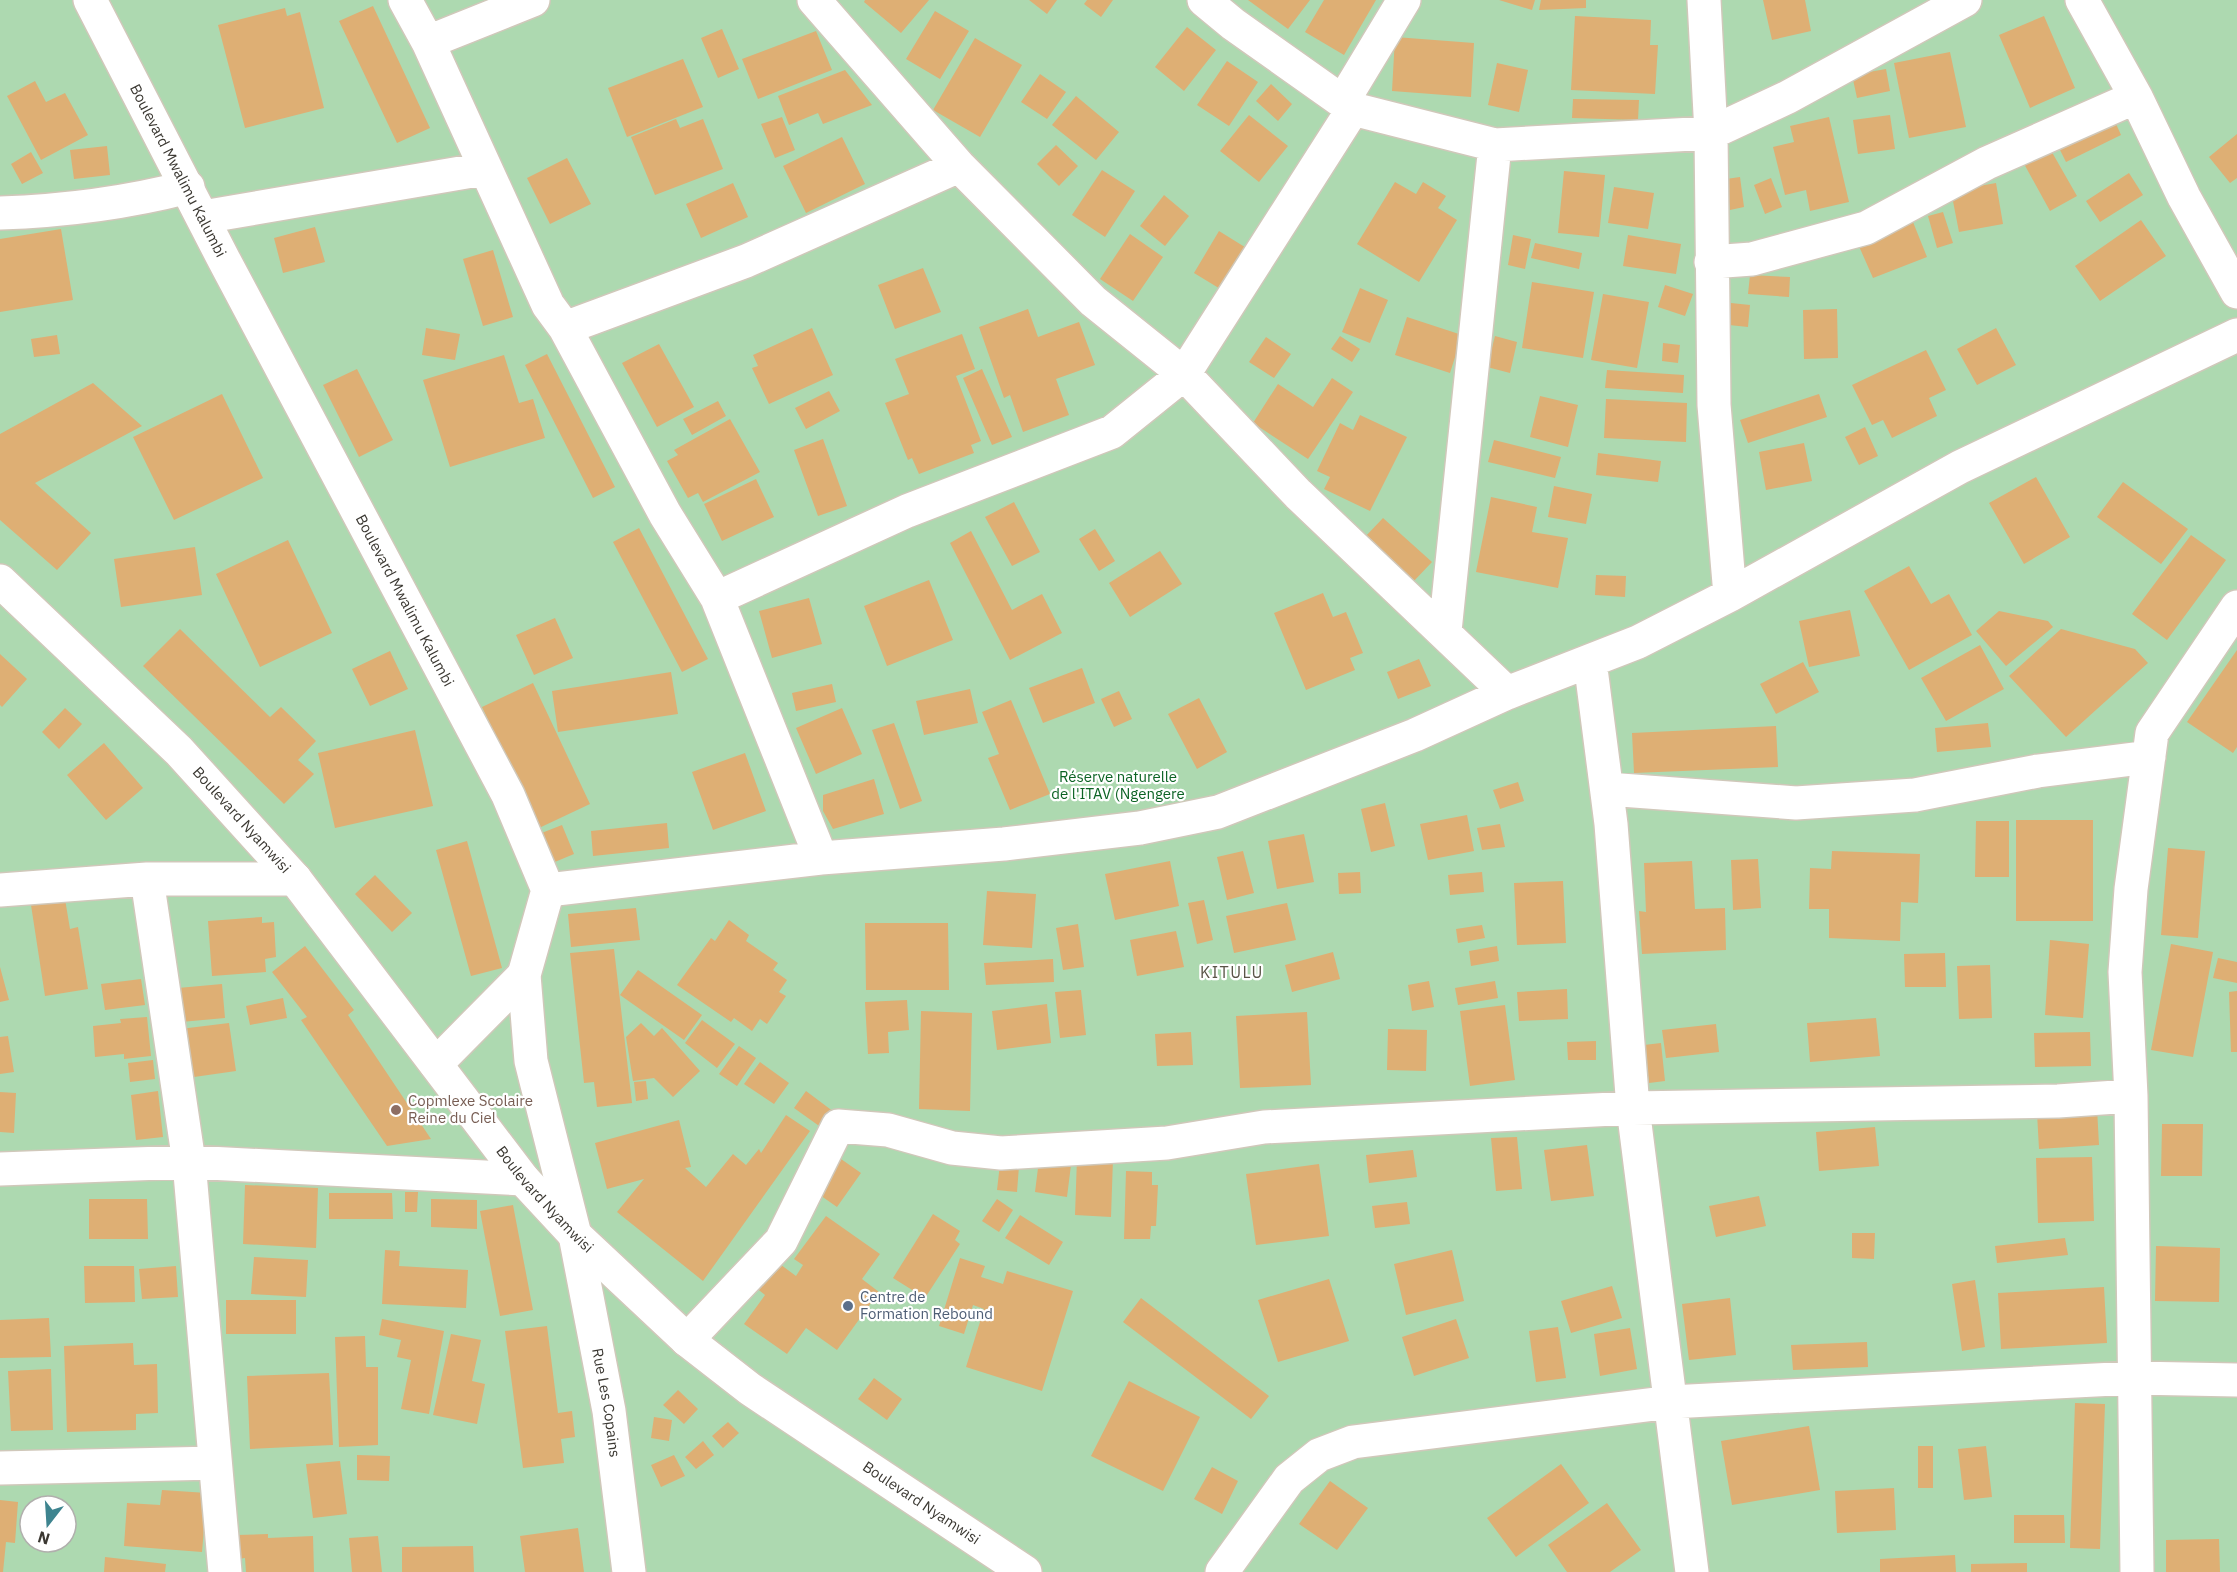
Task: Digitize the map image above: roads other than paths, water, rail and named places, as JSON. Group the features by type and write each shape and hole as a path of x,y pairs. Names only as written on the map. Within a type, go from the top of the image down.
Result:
{"street":[{"name":"Boulevard Mwalimu Kalumbi","path":"90,0 508,795 548,890"},
{"path":"405,0 428,42 548,305 565,328 665,514 717,598 821,858"},
{"path":"428,42 533,0"},
{"path":"814,0 959,166 1093,301 1184,374 1298,494 1445,631 1507,693"},
{"path":"1204,0 1233,24 1348,105 1495,145 1710,133 1788,97 1965,0"},
{"path":"717,598 907,511 1112,432 1184,374 1348,105 1404,0"},
{"path":"1704,0 1710,133 1714,405 1730,595"},
{"path":"2082,0 2136,97 2184,197 2237,292"},
{"path":"1711,261 1752,259 1866,228 1987,163 2136,97"},
{"path":"1445,631 1495,145"},
{"path":"565,328 746,261 959,166"},
{"path":"203,217 484,169"},
{"path":"0,213 90,207 141,199 188,187"},
{"path":"575,1235 531,1061 524,975 548,890 821,858 1015,843 1140,828 1218,812 1415,735 1507,693 1638,642 1730,595 1960,466 2237,334"},
{"name":"Boulevard Nyamwisi","path":"0,582 179,752 295,879 523,1179 575,1235 687,1340 750,1389 1025,1572"},
{"path":"2137,1572 2131,1095 2125,972 2139,823 2152,733 2237,607"},
{"path":"1590,661 1607,789 1633,1108 1692,1572"},
{"path":"1607,789 1796,803 1916,795 2038,771 2149,757"},
{"path":"147,879 189,1162 225,1572"},
{"path":"0,890 147,879 295,879"},
{"path":"436,1064 524,975"},
{"path":"687,1340 781,1241 838,1126 888,1130 952,1148 1001,1153 1167,1143 1264,1127 1633,1108 2047,1101 2131,1095"},
{"path":"0,1169 189,1162 523,1179"},
{"name":"Rue Les Copains","path":"575,1235 609,1411 629,1572"},
{"path":"1222,1572 1289,1479 1318,1455 1353,1442 1671,1402 2134,1378 2237,1380"},
{"path":"0,1468 215,1463"}],"place":[{"name":"Copmlexe Scolaire Reine du Ciel","path":"396,1110"},
{"name":"Centre de Formation Rebound","path":"848,1306"}],"district":[{"name":"KITULU","path":"1232,972"}],"park label":[{"name":"Réserve naturelle de l'ITAV (Ngengere","path":"1118,786"}]}
